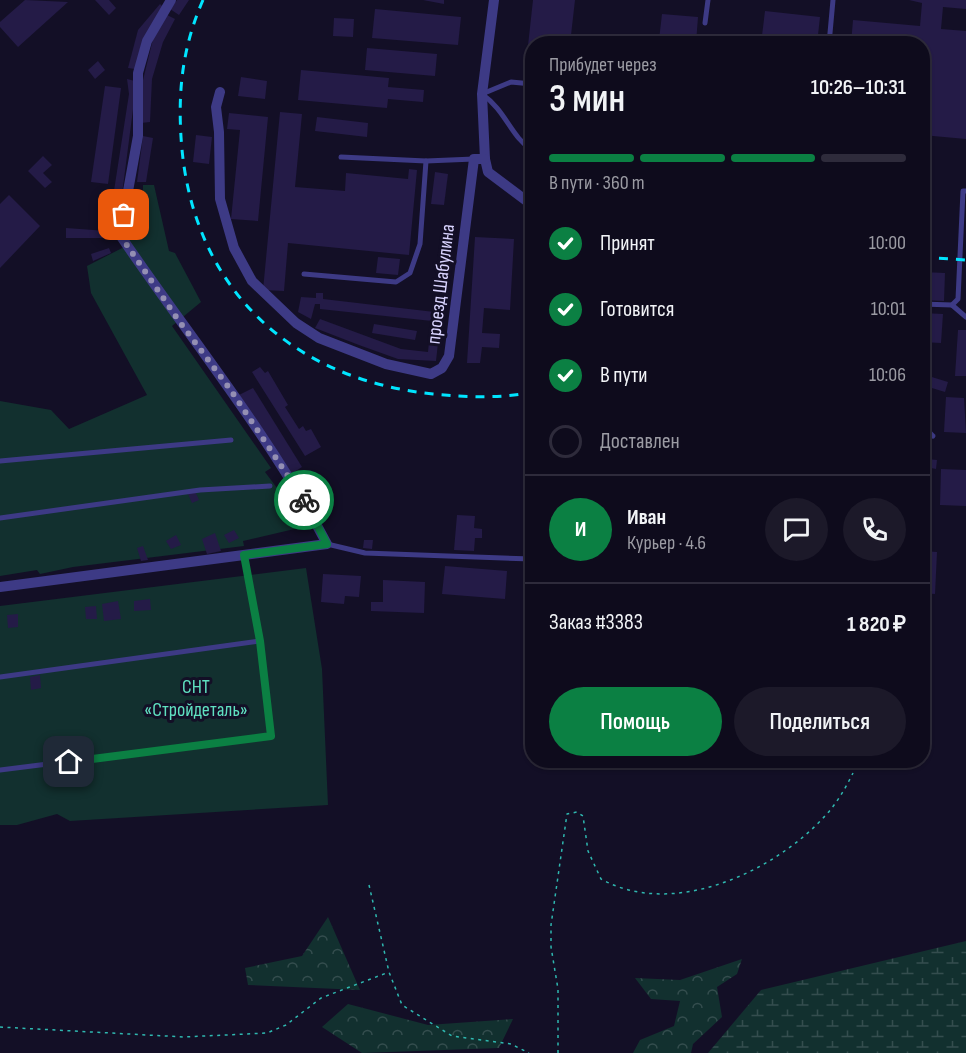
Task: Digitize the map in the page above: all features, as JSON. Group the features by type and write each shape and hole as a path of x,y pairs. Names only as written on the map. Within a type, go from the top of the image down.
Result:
{"street":[{"path":"0,587 327,544 302,497 230,389 179,321 120,235 138,136 138,73 147,41 171,0"},
{"path":"494,0 482,94 480,159 488,172 525,200"},
{"name":"проезд Шабулина","path":"220,92 216,107 219,132 220,199 234,248 252,281 288,317 319,338 386,364 431,374 442,368 449,356 480,159"}],"lane":[{"path":"705,24 708,0"},
{"path":"830,36 833,0"},
{"path":"482,94 511,82 525,83"},
{"path":"482,94 495,103 521,143 525,146"},
{"path":"341,157 426,161 480,159"},
{"path":"304,274 396,282 410,273 420,244 426,161"},
{"path":"952,305 958,299 963,191 966,191"},
{"path":"930,304 952,305 966,317"},
{"path":"930,433 933,436"},
{"path":"0,461 231,440"},
{"path":"0,518 200,490 270,486"},
{"path":"327,544 365,553 525,560"},
{"path":"0,771 271,736 260,641 244,555"},
{"path":"0,677 260,641"}],"path":[{"path":"558,1053 558,989 551,947 551,925 567,814 577,812 583,816 588,851 601,879 634,892 665,893 700,888 738,876 772,860 824,817 839,799 853,773"},
{"path":"369,885 389,972 402,1005 452,1036 511,1044 529,1053"},
{"path":"0,1027 184,1036 267,1034 286,1025 321,998 389,972"}],"green space":[{"path":"143,185 154,185 169,251 175,253 201,302 172,326 271,468 265,472 301,520 303,527 243,541 244,546 73,567 40,574 37,570 0,576 0,401 51,410 69,429 147,395 91,293 87,266 128,245 124,223 129,198 143,197"},
{"name":"СНТ «Стройдеталь»","path":"306,568 322,669 328,805 70,821 57,814 17,825 0,825 0,606"},
{"path":"328,917 360,990 248,985 245,968 302,956"},
{"path":"966,941 966,1053 708,1053 761,990"},
{"path":"742,959 737,974 717,987 722,1017 693,1044 691,1053 633,1053 640,1040 674,1026 680,1001 651,999 635,978 680,980"},
{"path":"348,1004 428,1025 513,1019 499,1048 362,1053 322,1027"}],"building":[{"path":"25,0 68,2 18,47 0,27 0,22"},
{"path":"95,0 109,0 116,8 109,15"},
{"path":"177,0 189,0 179,15 170,9"},
{"path":"423,0 444,0 444,4"},
{"path":"533,0 575,0 571,36 529,36"},
{"path":"909,0 966,0 966,9 943,7 941,29 966,31 966,139 930,136 930,36 852,36 853,20 920,26 922,3"},
{"path":"160,4 164,8 135,69 128,68 138,30"},
{"path":"375,9 461,17 458,45 372,38"},
{"path":"765,11 820,17 818,36 762,36"},
{"path":"662,14 698,17 697,36 659,36"},
{"path":"167,15 175,19 163,42 152,79 150,122 141,123 143,80 153,39"},
{"path":"334,18 354,19 353,37 333,36"},
{"path":"367,48 437,54 435,76 365,70"},
{"path":"98,61 105,70 95,79 88,70"},
{"path":"301,70 389,78 388,87 424,90 423,102 388,99 387,108 298,100"},
{"path":"241,77 267,81 265,99 238,96"},
{"path":"127,79 135,81 135,94 118,225 109,223 129,94"},
{"path":"105,86 121,88 108,184 91,182"},
{"path":"280,112 302,114 295,187 345,191 346,173 408,179 409,169 417,170 409,255 288,243 284,291 263,290"},
{"path":"229,113 268,117 258,221 231,219 240,130 227,129"},
{"path":"317,117 368,123 367,137 315,131"},
{"path":"196,135 212,137 209,164 193,162"},
{"path":"143,136 153,138 146,182 137,182"},
{"path":"43,156 52,165 43,173 52,182 45,188 28,171"},
{"path":"435,172 448,174 444,205 431,204"},
{"path":"9,195 40,226 0,268 0,204"},
{"path":"66,228 107,231 106,238 66,238"},
{"path":"475,237 514,239 510,310 484,308 482,333 500,334 499,348 482,347 480,363 467,363"},
{"path":"109,248 111,253 93,261 91,254"},
{"path":"378,257 400,259 398,275 376,273"},
{"path":"930,272 945,273 944,301 930,300"},
{"path":"316,293 323,293 323,299 443,313 441,328 432,326 432,321 320,309 320,304 315,304 311,319 298,312 301,297 316,298"},
{"path":"930,313 943,314 941,343 930,342"},
{"path":"320,319 401,349 428,352 430,333 439,334 436,361 398,359 359,345 315,328"},
{"path":"374,324 417,331 415,340 372,333"},
{"path":"958,330 966,330 966,376 955,376"},
{"path":"260,367 265,373 268,371 288,405 285,407 299,429 303,426 306,431 311,429 321,447 305,456 252,372"},
{"path":"930,376 948,382 945,392 930,387"},
{"path":"253,388 302,467 285,478 235,397"},
{"path":"946,397 964,398 966,433 944,432"},
{"path":"930,459 937,460 936,469 930,468"},
{"path":"941,469 966,470 966,506 940,505"},
{"path":"195,491 199,500 192,503 188,494"},
{"path":"457,515 475,516 474,528 482,529 482,538 475,538 474,551 454,550"},
{"path":"234,530 239,538 229,543 224,535"},
{"path":"215,533 221,551 207,554 202,539"},
{"path":"176,535 181,545 171,549 166,541"},
{"path":"364,540 373,540 372,549 363,548"},
{"path":"143,546 148,560 141,561 137,548"},
{"path":"930,552 937,552 935,594 930,594"},
{"path":"445,566 507,571 505,599 442,594"},
{"path":"323,574 361,576 359,597 345,596 344,604 321,602"},
{"path":"383,580 425,582 424,613 371,611 371,602 383,602"},
{"path":"150,599 151,610 134,611 134,601"},
{"path":"118,601 121,619 104,621 102,604"},
{"path":"96,606 97,619 86,619 85,607"},
{"path":"18,614 18,627 8,628 7,615"},
{"path":"40,675 41,688 31,690 30,677"}],"railway":[{"path":"203,0 196,17 183,67 180,101 181,137 188,190 204,237 226,279 256,315 292,345 334,368 381,385 433,394 495,396 525,393"},
{"path":"930,258 966,260"}],"way so far":[{"path":"124,215 120,235 179,321 230,389 304,500"}],"route":[{"path":"69,762 271,736 260,641 244,555 327,544 304,500"}]}
